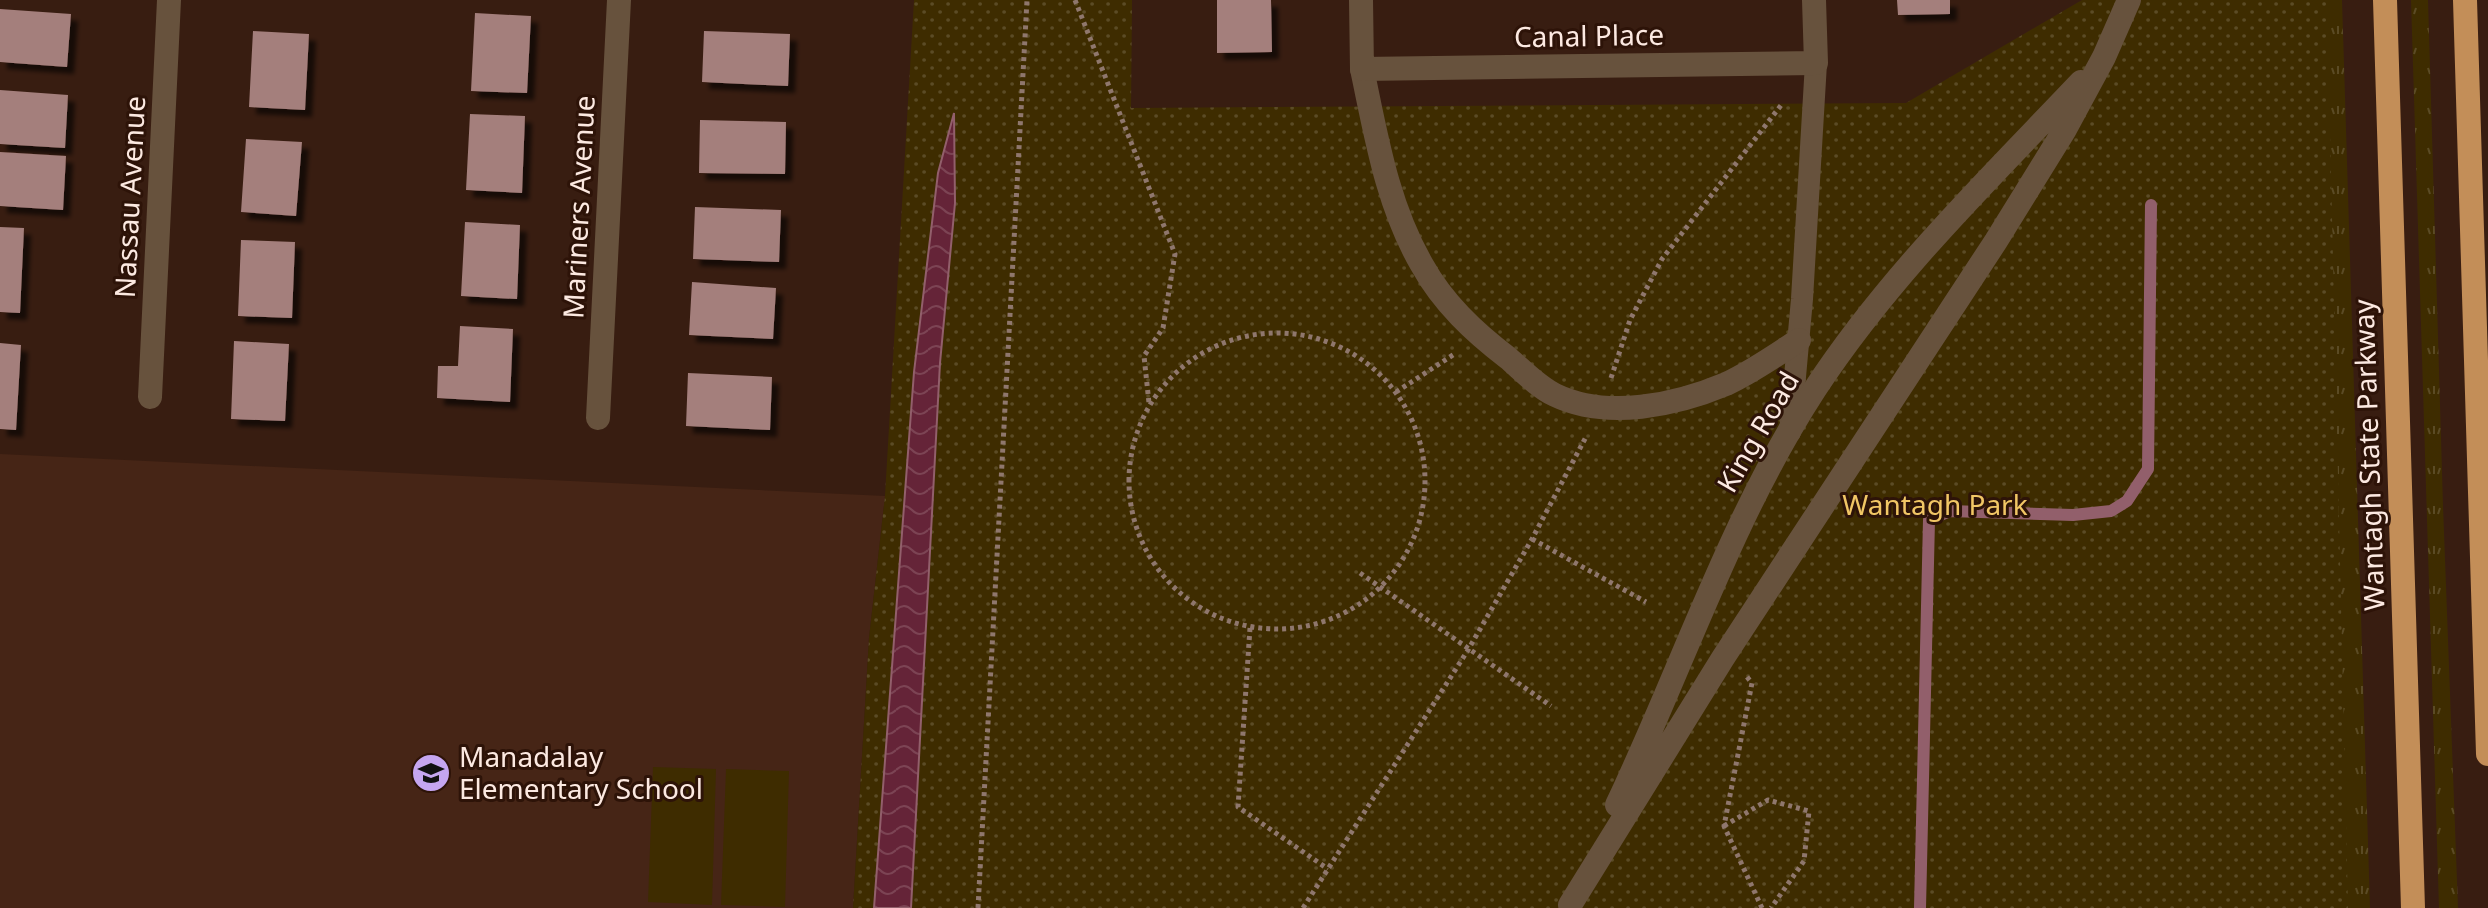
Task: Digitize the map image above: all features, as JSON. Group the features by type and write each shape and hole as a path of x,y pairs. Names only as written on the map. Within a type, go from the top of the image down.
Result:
{"highway":[{"name":"Wantagh State Parkway","path":"2385,0 2413,908"},
{"path":"2465,0 2488,754"}],"street":[{"name":"Nassau Avenue","path":"150,397 169,0"},
{"name":"Mariners Avenue","path":"598,418 619,0"},
{"path":"1361,0 1362,69 1384,169 1402,224 1422,265 1450,305 1479,336 1555,395 1601,409 1679,400 1727,383 1799,340"},
{"path":"1814,0 1816,63"},
{"name":"King Road","path":"1569,906 1723,658 1996,241 2064,131 2104,57 2129,0"},
{"name":"King Road","path":"1569,906 1629,780 1713,582 1753,499 1813,392 1856,330 1930,244 2104,57"},
{"name":"Canal Place","path":"1362,69 1816,63"}],"lane":[{"path":"1790,434 1799,340 1816,63"}],"path":[{"path":"978,908 1027,0"},
{"path":"1075,0 1175,254 1163,328 1144,356 1149,403"},
{"path":"1303,908 1468,650 1532,539 1601,409 1630,320 1662,259 1816,63"},
{"path":"1270,332 1318,337 1361,358 1396,392 1417,429 1426,471 1423,514 1407,554 1381,588 1342,615 1297,629 1250,628 1204,612 1166,582 1140,542 1127,495 1131,447 1149,403 1181,366 1222,342 1270,332"},
{"path":"1396,392 1479,336"},
{"path":"1532,539 1646,602"},
{"path":"1360,573 1551,706"},
{"path":"1250,628 1238,807 1328,869"},
{"path":"1741,670 1752,683 1724,826 1762,908"},
{"path":"1724,826 1768,800 1809,811 1804,861 1771,908"}],"shaded area":[{"name":"Manadalay Elementary School","path":"0,454 885,496 869,638 853,908 0,908"}],"green space":[{"name":"Wantagh Park","path":"914,0 1132,0 1131,108 1906,103 2082,0 2327,0 2348,908 853,908 869,638 885,496"},
{"path":"2292,0 2342,0 2370,908 2333,908"},
{"path":"2411,0 2428,0 2458,908 2439,908"},
{"path":"653,767 716,769 712,905 648,902"},
{"path":"726,769 789,771 785,907 721,905"}],"water":[{"path":"954,113 955,203 940,363 911,908 874,908 914,372 938,173"}],"building":[{"path":"1217,0 1271,0 1272,52 1217,53"},
{"path":"1897,0 1950,0 1950,14 1898,15"},
{"path":"0,9 71,14 67,67 0,62"},
{"path":"475,13 531,16 527,93 471,91"},
{"path":"253,31 309,34 305,110 249,107"},
{"path":"704,31 790,34 788,86 702,82"},
{"path":"0,90 68,95 65,148 0,144"},
{"path":"470,114 525,116 522,193 466,190"},
{"path":"700,120 786,122 785,174 699,173"},
{"path":"246,139 302,142 296,216 241,212"},
{"path":"0,152 66,156 63,210 0,206"},
{"path":"695,207 781,210 779,262 693,259"},
{"path":"465,222 520,225 517,299 461,296"},
{"path":"0,227 24,228 20,313 0,312"},
{"path":"241,240 295,242 292,318 238,316"},
{"path":"692,282 776,288 773,339 689,335"},
{"path":"460,326 513,329 510,402 437,398 438,366 458,366"},
{"path":"234,341 289,344 285,421 231,419"},
{"path":"0,343 21,345 16,430 0,429"},
{"path":"688,373 772,377 770,430 686,426"}],"waterway":[{"path":"1920,908 1929,520 1950,511 2073,515 2111,511 2127,501 2148,469 2151,205"}],"place":[{"name":"Manadalay Elementary School","path":"431,773"}]}
